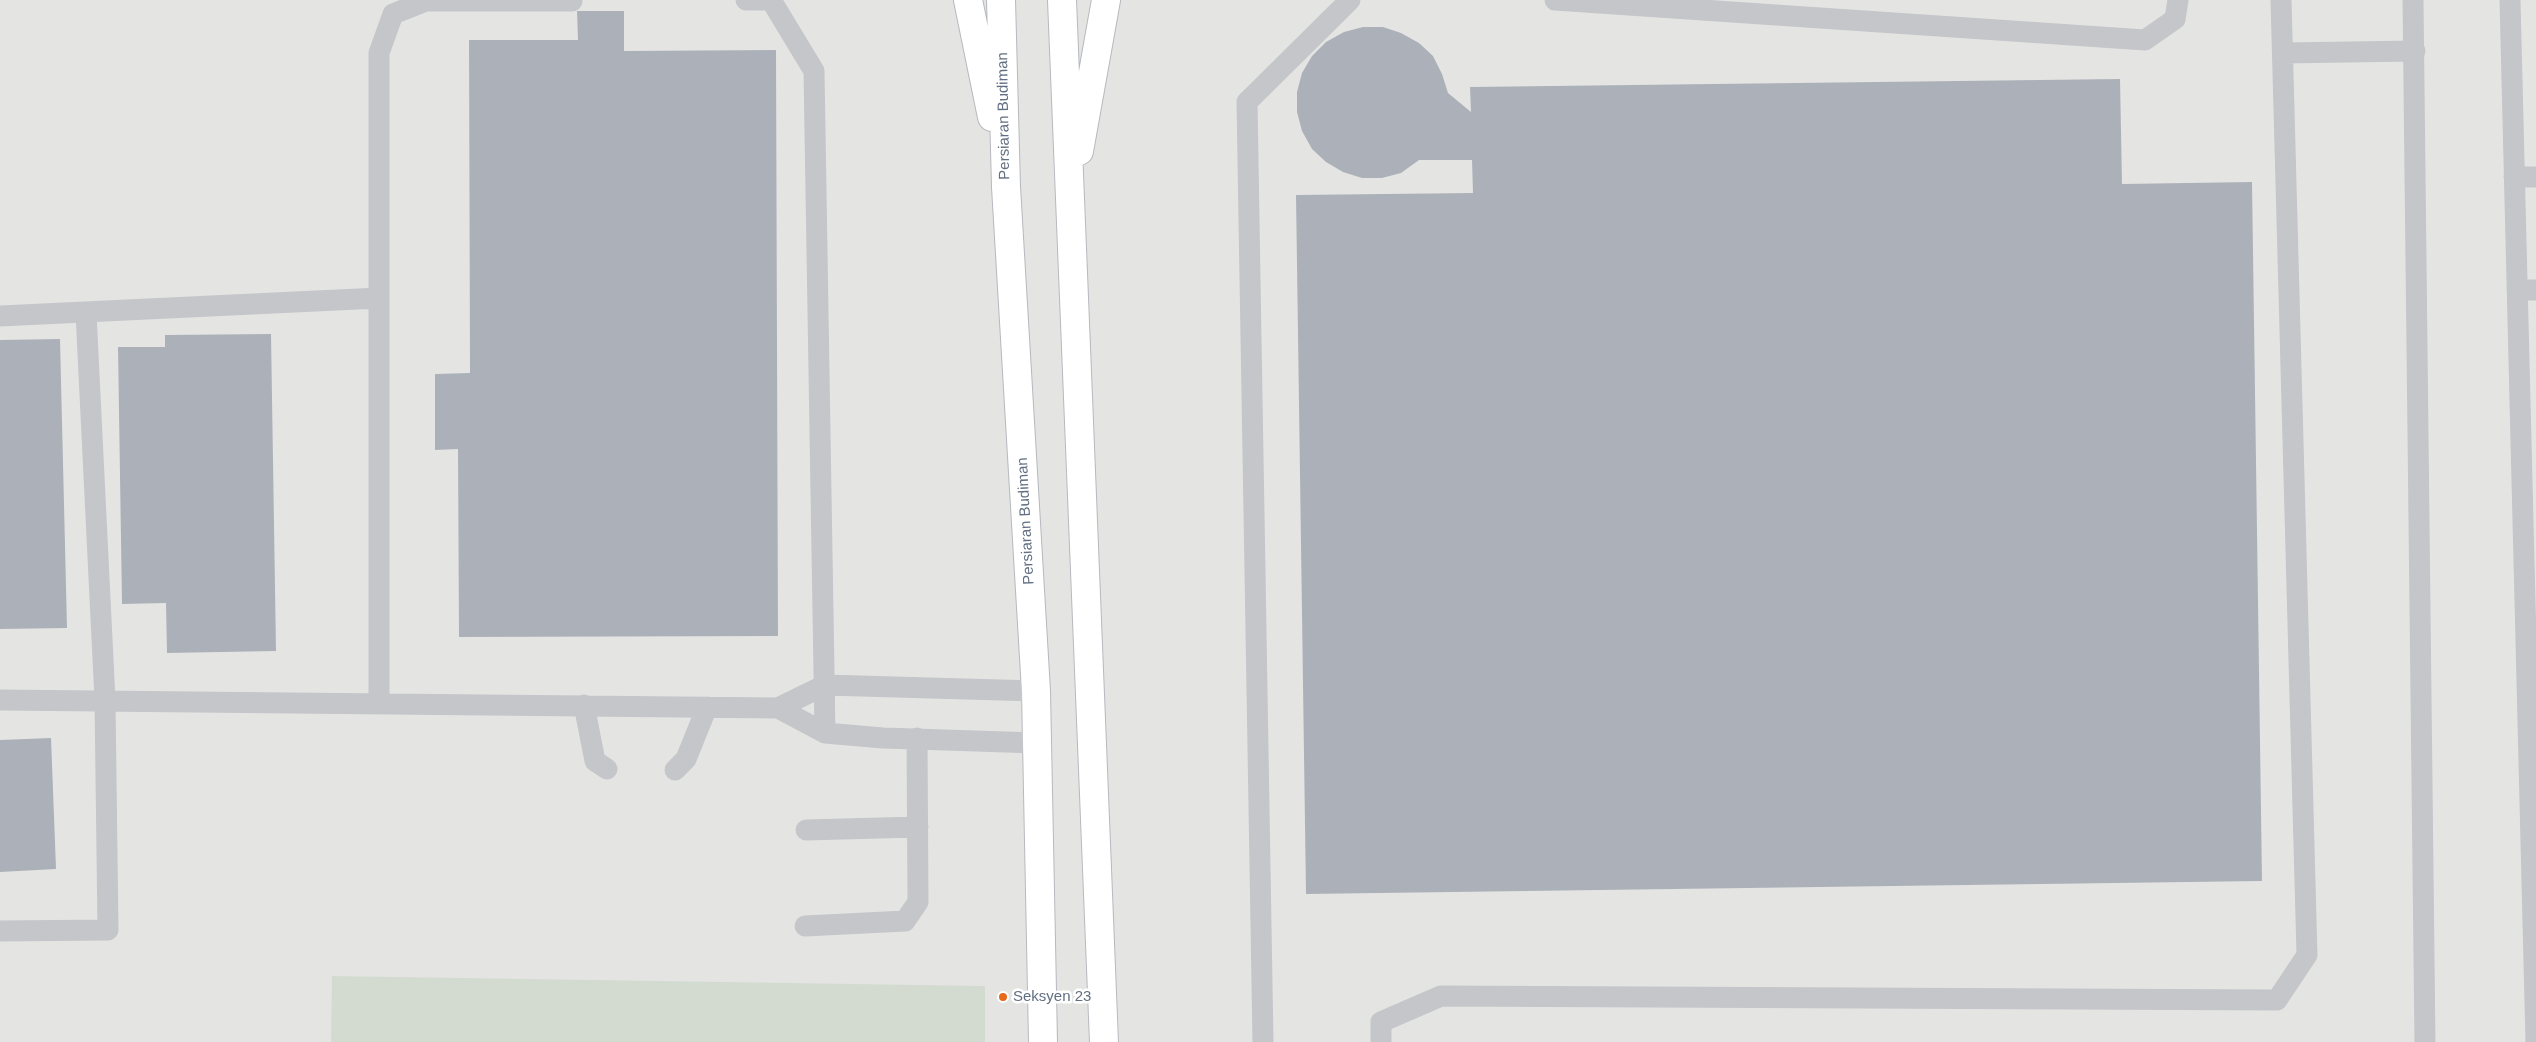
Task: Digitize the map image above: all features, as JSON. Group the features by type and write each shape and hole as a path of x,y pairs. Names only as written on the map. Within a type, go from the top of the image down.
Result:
{"main road":[{"path":"968,0 1006,187"},
{"name":"Persiaran Budiman","path":"1001,0 1006,187 1036,691 1043,1042"},
{"path":"1062,0 1104,1042"},
{"path":"1070,204 1106,0"}],"lane":[{"path":"746,0 771,0 814,71 825,733"},
{"path":"1263,1042 1246,102 1350,0"},
{"path":"1555,0 2145,40 2175,19 2178,0"},
{"path":"1381,1042 1381,1022 1441,996 2277,1000 2307,955 2281,0"},
{"path":"2413,0 2425,1042"},
{"path":"2510,0 2514,177 2527,290 2536,1042"},
{"path":"379,703 380,53 392,14 426,1 572,1"},
{"path":"2283,53 2415,51"},
{"path":"2514,177 2536,177"},
{"path":"0,316 380,298"},
{"path":"0,931 108,930 105,700 86,313"},
{"path":"0,700 778,708 825,685 1036,691"},
{"path":"584,706 595,760 606,768"},
{"path":"675,770 686,759 707,707"},
{"path":"778,708 825,733 883,738 1037,743"},
{"path":"805,926 905,921 918,902 917,738"},
{"path":"806,830 918,827"}],"shaded area":[{"path":"0,0 2536,0 2536,1042 0,1042"},
{"path":"332,976 985,986 985,1042 331,1042"}],"building":[{"path":"577,11 624,11 624,51 776,50 778,636 459,637 458,449 435,450 435,374 470,373 469,40 578,40"},
{"path":"1363,27 1383,27 1401,33 1419,43 1433,56 1442,74 1448,93 1471,112 1470,87 2120,79 2122,184 2252,182 2262,881 1306,894 1296,195 1473,193 1472,160 1419,160 1401,173 1382,178 1362,178 1343,172 1326,162 1312,149 1302,131 1297,112 1297,92 1302,73 1312,56 1326,42 1344,32"},
{"path":"271,334 276,651 167,653 166,603 122,604 118,347 165,347 165,335"},
{"path":"60,339 67,628 0,629 0,340"},
{"path":"51,738 56,869 0,872 0,740"}],"place":[{"name":"Seksyen 23","path":"1003,997"}]}
